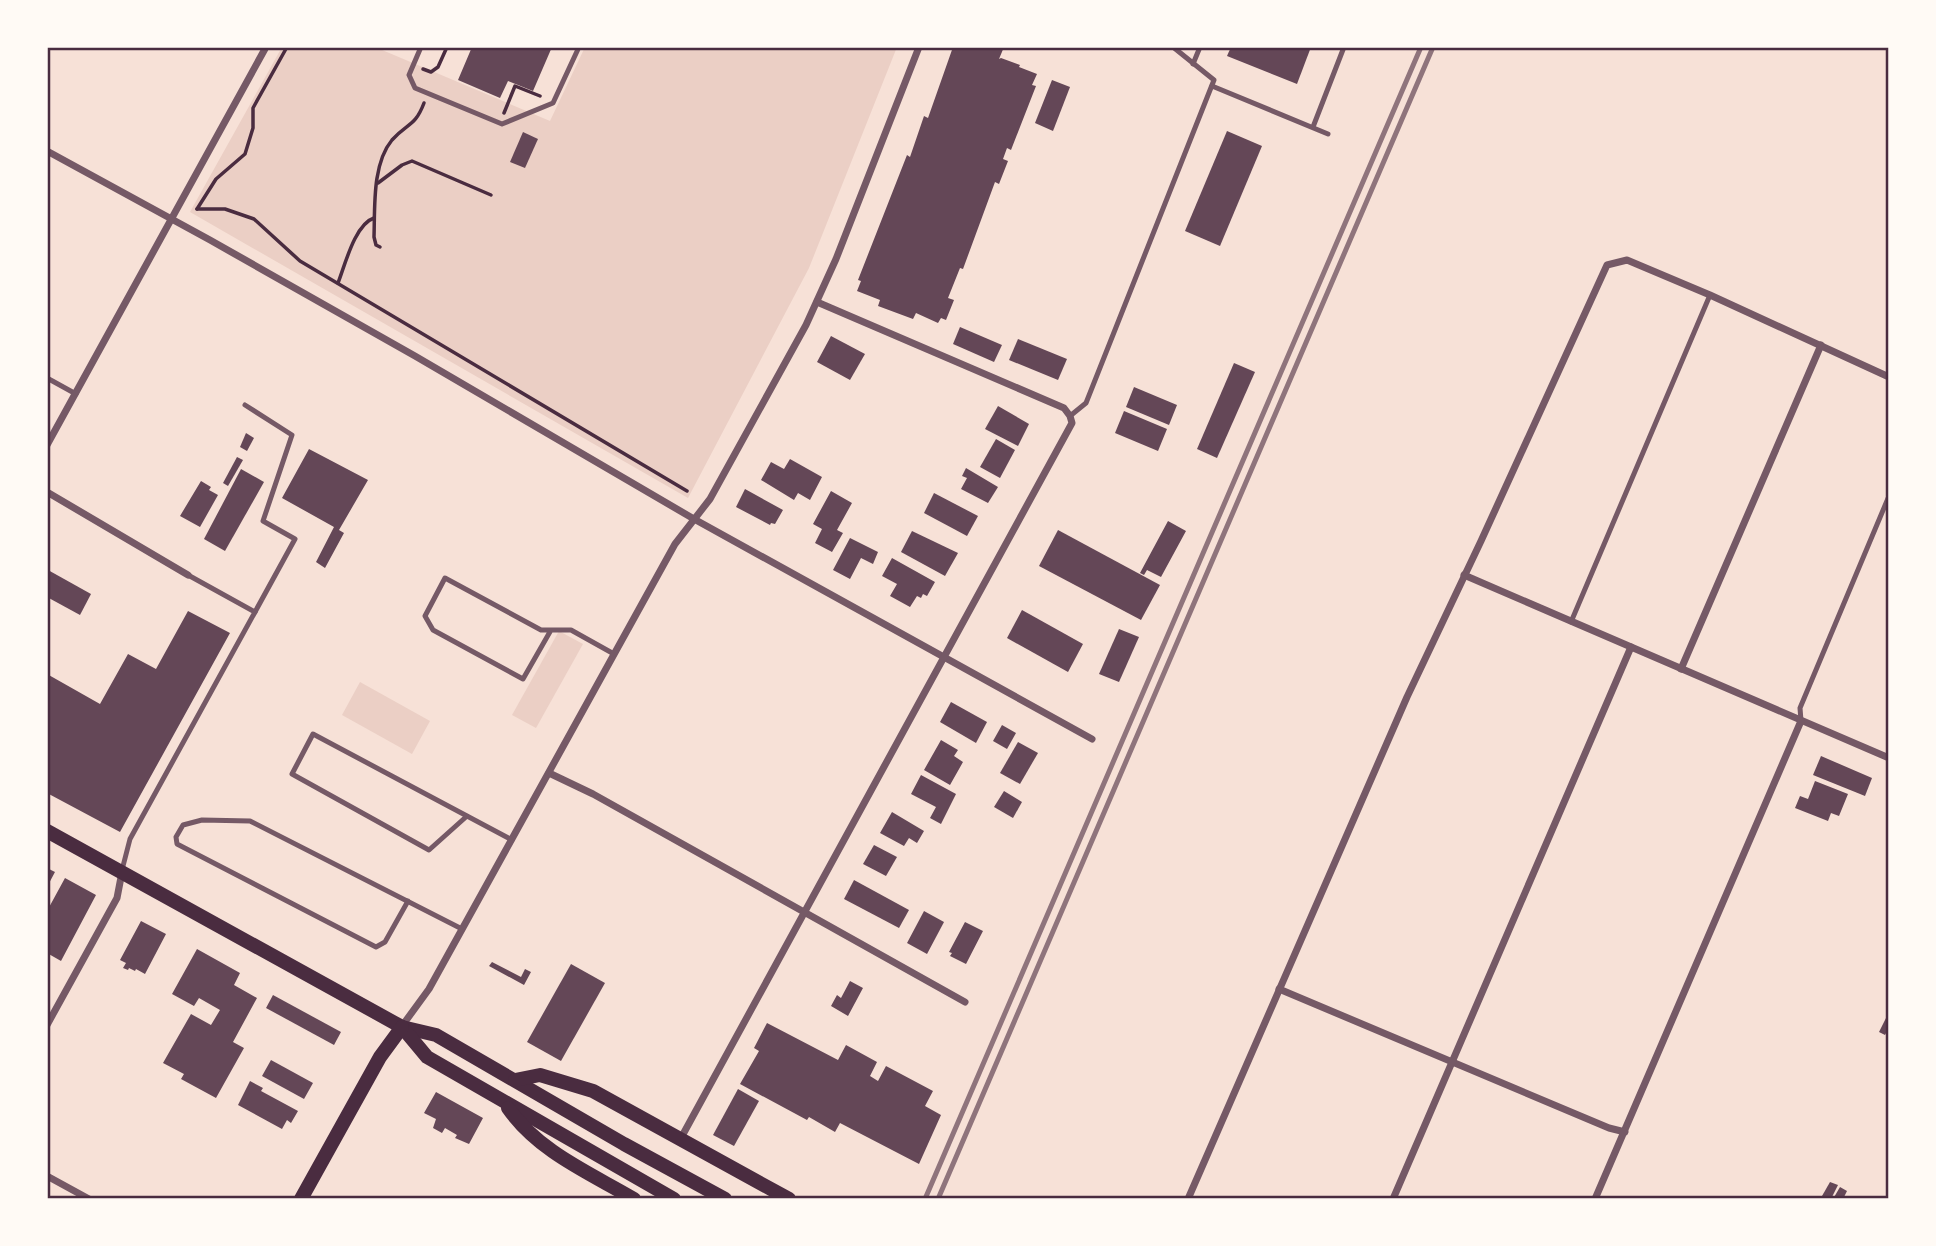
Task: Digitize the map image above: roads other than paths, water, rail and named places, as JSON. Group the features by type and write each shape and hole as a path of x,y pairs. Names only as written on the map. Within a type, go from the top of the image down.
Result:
{"main road":[{"path":"47,831 401,1027 436,1035 725,1199"},
{"path":"401,1027 427,1058 674,1199"},
{"path":"301,1199 380,1057 401,1027"},
{"path":"515,1080 540,1075 593,1091 789,1199"},
{"path":"503,1101 515,1118 551,1152 634,1199"}],"street":[{"path":"47,445 266,47"},
{"path":"401,1027 429,989 676,544 709,499 817,302 919,47"},
{"path":"47,151 415,356 694,519 1092,738"},
{"path":"1188,1199 1407,697 1607,265 1614,261 1627,260 1889,377"},
{"path":"681,1138 1070,428 1070,416 1063,408 817,302"},
{"path":"1681,669 1821,345"},
{"path":"47,492 188,575"},
{"path":"1464,575 1889,758"},
{"path":"1393,1199 1631,647"},
{"path":"1595,1199 1801,721"},
{"path":"548,773 593,794 965,1002"},
{"path":"47,1025 117,898 122,872"},
{"path":"1279,989 1625,1132"},
{"path":"47,1176 89,1199"}],"lane":[{"path":"421,47 410,79 415,88 499,124 508,123 554,102 579,47"},
{"path":"1070,416 1087,403 1214,80 1173,47"},
{"path":"1194,64 1200,47"},
{"path":"1313,127 1345,47"},
{"path":"1212,86 1328,134"},
{"path":"1571,622 1710,295"},
{"path":"47,378 76,394"},
{"path":"122,872 130,839 295,539 263,521 292,435 245,405"},
{"path":"1801,721 1800,708 1889,496"},
{"path":"188,575 255,612"},
{"path":"551,630 523,680 433,630 425,616 444,578 541,629 571,630 614,654"},
{"path":"467,816 429,850 292,774 313,734 467,816 512,840"},
{"path":"408,901 385,942 376,947 177,844 176,836 183,825 202,820 250,821 408,901 462,929"}],"railway":[{"path":"925,1199 1421,47"},
{"path":"938,1199 1433,47"}]}
